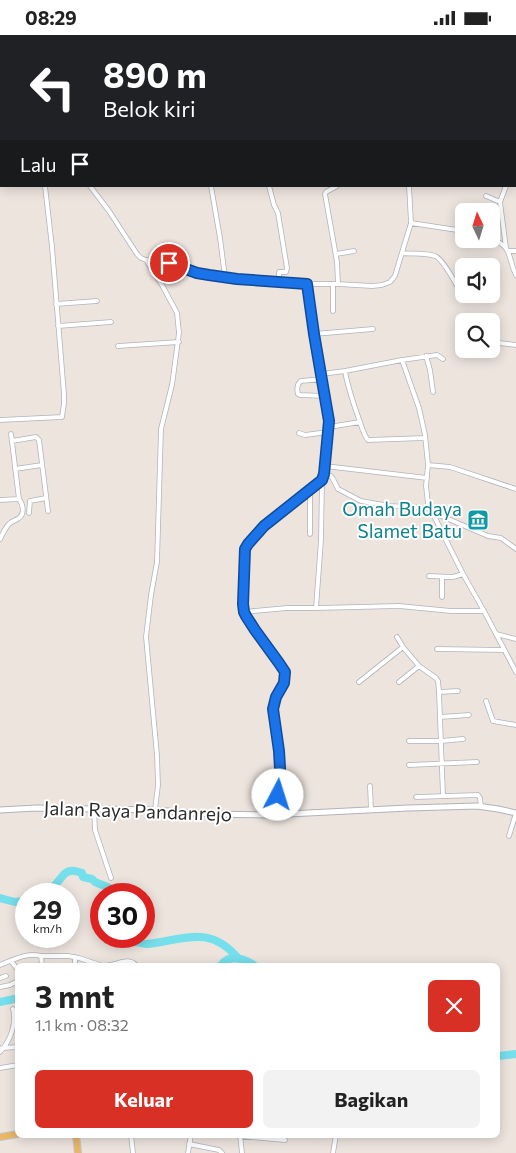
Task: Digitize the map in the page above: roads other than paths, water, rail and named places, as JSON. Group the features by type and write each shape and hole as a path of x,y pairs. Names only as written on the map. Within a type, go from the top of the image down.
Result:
{"main road":[{"name":"Jalan Raya Pandanrejo","path":"0,809 156,810 207,814 276,815 481,807 516,813"},
{"path":"0,1137 15,1135"},
{"path":"76,1138 78,1153"}],"street":[{"path":"0,420 62,417 64,398 45,187"},
{"path":"91,187 137,254 146,260 174,263 197,273 237,279 279,279 307,284 337,281 372,287 387,284 394,276 411,223 409,187"},
{"path":"211,187 225,277"},
{"path":"269,187 278,213 287,268 286,272 279,272 279,279"},
{"path":"333,311 337,281 336,254 326,192 335,187"},
{"path":"506,187 500,202 507,250 516,275"},
{"path":"486,196 500,202"},
{"path":"411,223 455,230"},
{"path":"500,242 507,250 516,251"},
{"path":"336,254 354,251"},
{"path":"402,253 436,257 442,262 455,283"},
{"path":"146,260 177,313 179,333 172,385 161,429 157,561 146,626 147,660 158,755 156,810"},
{"path":"307,284 329,427 322,480 321,540 316,608"},
{"path":"56,304 97,301"},
{"path":"58,326 111,322"},
{"path":"314,334 373,329"},
{"path":"118,347 178,342"},
{"path":"500,343 516,345"},
{"path":"325,396 300,395 298,394 298,384 300,381 321,376 402,360 437,355 444,359"},
{"path":"426,356 433,392"},
{"path":"402,360 419,408 426,438 428,465 426,499 516,672"},
{"path":"345,371 348,388 364,435 368,440 426,438"},
{"path":"329,427 360,422"},
{"path":"299,433 306,435 328,432"},
{"path":"0,539 7,525 21,516 22,507 19,499 11,434"},
{"path":"12,441 36,437 40,440 48,511"},
{"path":"15,469 42,465"},
{"path":"324,465 427,478"},
{"path":"428,465 450,467 516,489"},
{"path":"324,474 334,479 338,489 361,501 431,510 488,535 501,538 516,549"},
{"path":"276,815 280,768 273,709 276,697 284,683 285,672 244,612 245,549 264,526 322,480"},
{"path":"310,490 310,534"},
{"path":"29,513 30,501 46,497"},
{"path":"0,500 19,499"},
{"path":"429,576 453,577 463,573"},
{"path":"442,577 442,597"},
{"path":"244,612 286,608 400,606 451,611 484,611"},
{"path":"496,634 516,639"},
{"path":"397,637 419,666 437,679 443,796"},
{"path":"359,682 403,647"},
{"path":"437,649 504,650"},
{"path":"399,682 419,666"},
{"path":"439,692 458,691"},
{"path":"486,701 493,721 516,725"},
{"path":"440,717 469,715"},
{"path":"409,741 463,739"},
{"path":"409,765 477,762"},
{"path":"370,786 370,810"},
{"path":"416,797 478,795 481,807"},
{"path":"94,809 96,830 111,878"},
{"path":"509,836 516,813"},
{"path":"0,965 28,955 62,955 92,963"},
{"path":"41,956 42,963"},
{"path":"74,963 75,957"},
{"path":"11,961 15,966"},
{"path":"119,963 129,961 134,963"},
{"path":"0,978 6,976"},
{"path":"0,987 15,982"},
{"path":"1,1049 9,1038 14,1023 13,1009"},
{"path":"1,1049 15,1047"},
{"path":"0,1067 15,1065"},
{"path":"131,1138 133,1153"},
{"path":"188,1153 190,1138"},
{"path":"240,1138 242,1153"},
{"path":"267,1138 285,1140"},
{"path":"333,1153 336,1138"},
{"path":"189,1144 219,1150 222,1153"}],"waterway":[{"path":"57,883 68,871 82,873 83,877 92,879 97,883"},
{"path":"0,898 15,902"},
{"path":"155,943 187,937 205,937 221,943 237,957"},
{"path":"224,963 232,958 250,963"},
{"path":"0,1002 15,999"},
{"path":"500,1056 516,1054"}],"place":[{"name":"Omah Budaya Slamet Batu","path":"478,520"}]}
